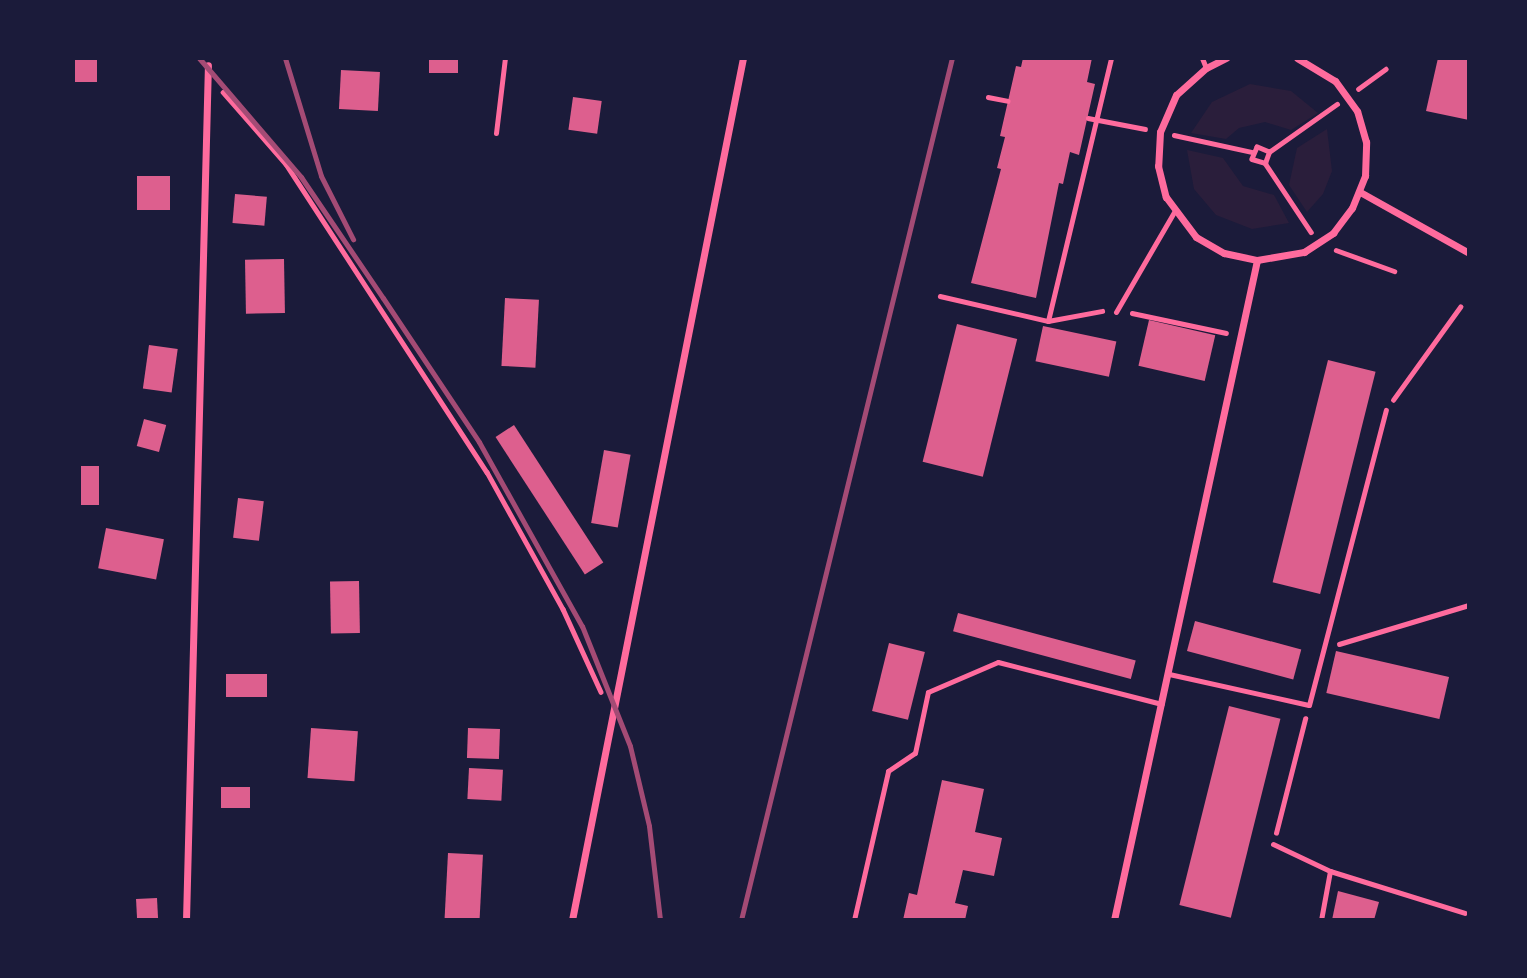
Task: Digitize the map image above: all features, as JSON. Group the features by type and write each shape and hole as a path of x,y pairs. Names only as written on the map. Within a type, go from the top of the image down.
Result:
{"street":[{"path":"572,920 743,58"},
{"path":"1226,58 1206,68 1176,95 1160,132 1159,174 1174,212 1209,246 1257,260 1289,257 1319,244 1343,221 1360,192 1366,142 1348,96 1320,69 1297,58"},
{"path":"186,920 208,69"},
{"path":"1360,192 1469,253"},
{"path":"1114,920 1169,674 1237,337 1257,260"}],"lane":[{"path":"496,133 505,58"},
{"path":"1202,58 1206,68"},
{"path":"1115,312 1174,212"},
{"path":"1169,674 1309,705 1386,410"},
{"path":"854,920 888,771 915,753 928,692 998,662 1162,704"},
{"path":"1273,844 1330,871 1465,913"},
{"path":"1321,920 1330,871"}],"path":[{"path":"1048,321 1111,58"},
{"path":"208,69 286,164 487,472 562,609 606,702"},
{"path":"1265,163 1269,152 1386,69"},
{"path":"988,97 1008,101"},
{"path":"1269,152 1263,146 1252,152 1254,161 1265,163 1319,244 1394,271"},
{"path":"940,296 1048,321 1115,312 1164,317 1237,337"},
{"path":"1386,410 1460,307"},
{"path":"1323,649 1469,605"},
{"path":"1273,844 1309,705"}],"shaded area":[{"path":"1250,84 1291,91 1318,113 1291,130 1265,122 1239,128 1226,139 1191,133 1212,102"},
{"path":"1327,129 1332,171 1323,194 1307,212 1289,185 1297,148"},
{"path":"1187,150 1223,158 1243,186 1274,195 1289,223 1252,229 1216,215 1194,189"}],"building":[{"path":"75,58 97,58 97,82 75,82"},
{"path":"429,58 458,58 458,73 429,73"},
{"path":"1023,58 1092,58 1087,82 1095,84 1079,155 1070,152 1063,184 1059,183 1036,298 971,283 1001,169 997,168 1005,137 1000,136 1016,66 1021,67"},
{"path":"1438,58 1469,58 1469,120 1426,111"},
{"path":"341,70 380,72 378,111 339,109"},
{"path":"573,97 602,101 597,134 568,130"},
{"path":"137,176 170,176 170,210 137,210"},
{"path":"235,194 267,197 264,226 232,223"},
{"path":"284,259 285,313 246,314 245,260"},
{"path":"505,298 539,300 535,368 501,366"},
{"path":"1149,320 1215,335 1205,381 1138,366"},
{"path":"957,324 1017,339 983,477 923,462"},
{"path":"1043,326 1116,342 1109,377 1036,361"},
{"path":"149,345 178,349 172,393 143,389"},
{"path":"1328,360 1376,372 1320,594 1273,582"},
{"path":"144,419 166,425 159,452 137,446"},
{"path":"514,425 603,563 585,575 496,437"},
{"path":"604,450 631,455 618,528 591,523"},
{"path":"81,466 99,466 99,505 81,505"},
{"path":"238,498 264,501 259,541 233,538"},
{"path":"106,528 164,539 156,580 98,568"},
{"path":"359,581 360,633 331,633 330,582"},
{"path":"958,613 1136,661 1131,679 953,631"},
{"path":"1195,621 1301,649 1293,679 1187,651"},
{"path":"889,643 925,652 908,720 872,711"},
{"path":"1336,651 1449,677 1439,719 1326,693"},
{"path":"226,674 267,674 267,697 226,697"},
{"path":"1229,706 1280,719 1231,918 1179,905"},
{"path":"311,728 358,731 354,781 308,778"},
{"path":"468,728 500,729 499,759 467,758"},
{"path":"469,768 503,770 501,801 467,799"},
{"path":"942,780 984,789 975,832 1002,838 994,876 963,870 955,903 968,906 965,920 903,920 909,893 917,895"},
{"path":"221,787 250,787 250,808 221,808"},
{"path":"448,853 483,855 480,920 445,918"},
{"path":"1338,891 1379,902 1374,920 1332,920"},
{"path":"157,898 158,920 137,920 136,899"}],"railway":[{"path":"199,58 301,177 383,298 479,442 582,626 630,746 649,826 660,920"},
{"path":"285,58 321,176 353,239"},
{"path":"741,920 952,58"}]}
